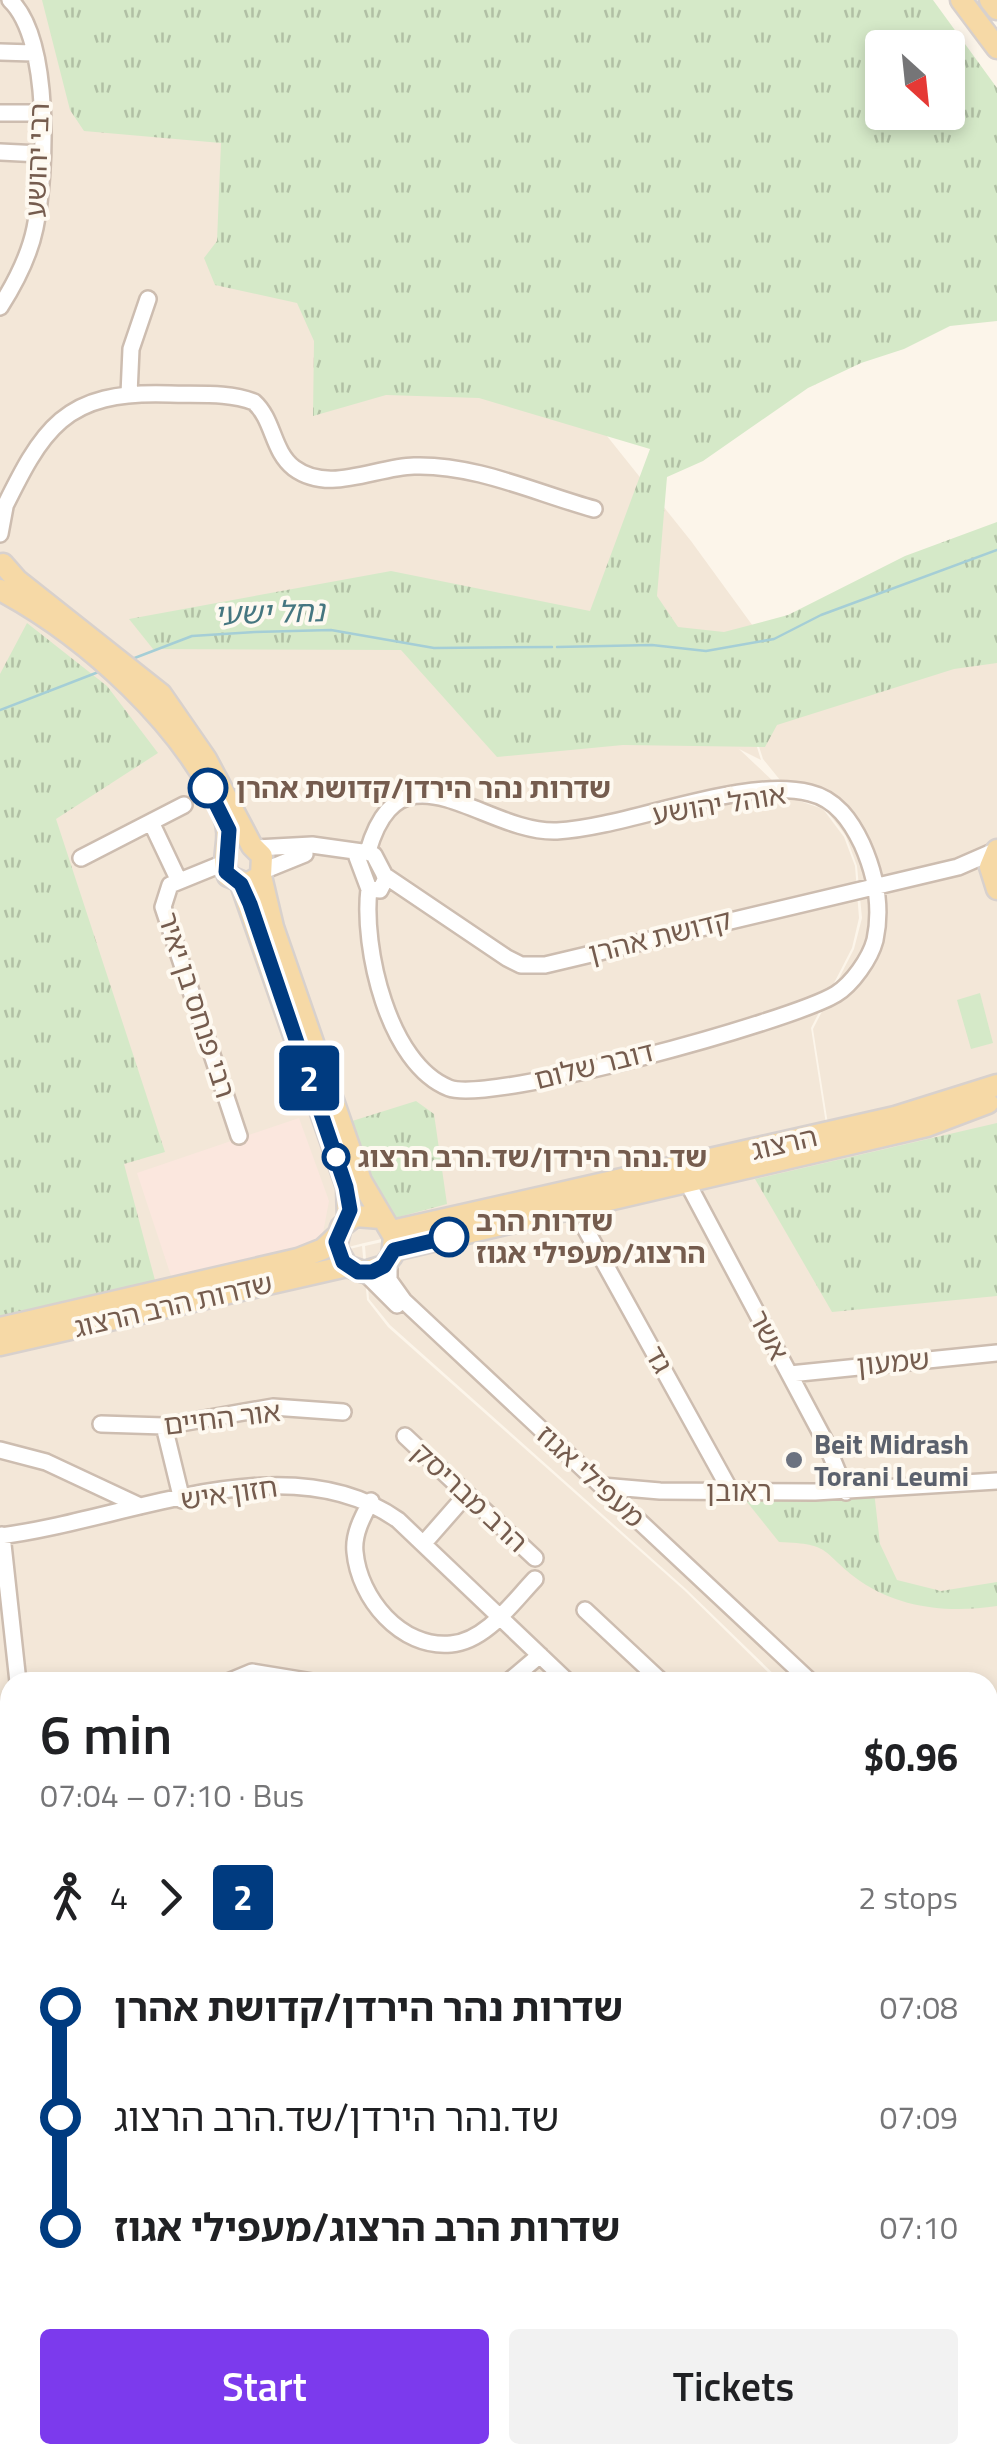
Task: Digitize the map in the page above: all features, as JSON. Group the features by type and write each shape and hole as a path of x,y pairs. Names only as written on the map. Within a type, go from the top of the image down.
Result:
{"main road":[{"path":"961,0 997,48"},
{"path":"990,0 997,9"},
{"path":"1,563 83,630 197,743 254,847"},
{"path":"0,590 153,696 221,810 346,1187 338,1252 356,1269"},
{"path":"254,847 239,845 241,870 273,927 361,1181 389,1240"},
{"path":"994,882 997,850"},
{"name":"הרצוג","path":"389,1240 895,1118 997,1085"},
{"path":"389,1240 687,1182 927,1126 997,1098"},
{"path":"342,1228 364,1214 389,1240"},
{"name":"שדרות הרב הרצוג","path":"0,1328 298,1259 324,1248 342,1228"},
{"name":"שדרות הרב הרצוג","path":"0,1345 356,1269 389,1240"}],"street":[{"name":"רבי יהושע","path":"0,306 17,280 35,231 42,154 33,53 14,4"},
{"path":"0,52 33,53"},
{"path":"0,113 41,112"},
{"path":"0,152 42,154"},
{"path":"130,394 131,349 148,298"},
{"path":"0,534 3,510 32,449 60,417 94,400 130,394 226,396 254,402 265,415 281,454 294,468 318,480 413,466 470,471 594,509"},
{"name":"אוהל יהושע","path":"362,857 384,814 394,804 426,793 521,829 557,831 733,796 791,791 829,800 847,817 876,885"},
{"path":"81,858 184,805"},
{"name":"רבי פנחס בן יאיר","path":"150,822 178,879"},
{"path":"254,847 312,846 362,857 384,875 383,888 369,889 362,857"},
{"name":"קדושת אהרן","path":"384,875 522,965 545,964 958,867 997,850"},
{"path":"241,870 314,854 362,857"},
{"name":"קדושת אהרן","path":"958,867 994,882"},
{"name":"רבי פנחס בן יאיר","path":"239,1136 164,915 165,890 178,879 202,871 241,870"},
{"name":"דובר שלום","path":"369,889 366,920 373,963 400,1042 411,1061 439,1082 476,1092 634,1056 821,1002 840,991 874,941 876,885"},
{"name":"אשר","path":"687,1182 790,1374 846,1492"},
{"name":"גד","path":"586,1228 730,1490"},
{"name":"מעפילי אגוז","path":"389,1240 389,1280 404,1302 800,1672"},
{"name":"מעפילי אגוז","path":"356,1269 790,1672"},
{"name":"שמעון","path":"790,1374 997,1353"},
{"name":"אור החיים","path":"101,1424 164,1426 272,1407 344,1412"},
{"path":"164,1426 182,1500"},
{"name":"הרב מבריסק","path":"405,1436 535,1558"},
{"path":"0,1450 46,1462 140,1506"},
{"name":"ראובן","path":"600,1485 660,1491 846,1492 997,1481"},
{"name":"חזון איש","path":"1,1536 140,1506 287,1484 371,1501 424,1543 558,1672"},
{"path":"646,1528 639,1512 641,1502 660,1491"},
{"path":"424,1543 467,1494"},
{"path":"371,1501 354,1550 371,1601 386,1618 426,1642 450,1644 481,1632 535,1579"},
{"path":"1,1536 17,1672"},
{"path":"585,1610 651,1672"},
{"path":"520,1672 540,1655"}],"shaded area":[{"path":"0,0 178,0 523,331 691,541 774,655 746,712 761,760 739,749 791,798 823,809 844,837 855,866 859,918 852,948 811,1028 828,1137 364,1243 152,1297 0,1238"},
{"path":"997,611 997,1094 830,1137 813,1029 854,949 862,918 857,866 846,836 824,807 793,796 763,759 750,718"},
{"path":"997,1096 997,1672 772,1672 686,1589 390,1325 369,1299 365,1246 831,1139"},
{"path":"299,1118 329,1201 323,1233 311,1243 172,1279 137,1173"},
{"path":"362,1246 367,1300 388,1327 685,1591 768,1672 0,1672 0,1337"}],"green space":[{"path":"42,0 933,0 955,30 865,30 865,130 965,130 965,44 997,88 997,321 950,326 808,388 703,461 667,477 657,596 678,627 724,632 788,615 905,556 997,522 997,663 954,669 777,725 765,747 623,745 497,757 401,650 153,649 129,619 391,571 590,611 650,449 479,398 386,395 313,416 314,341 297,303 215,285 204,258 217,241 221,143 84,131 70,110"},
{"path":"27,623 107,686 158,753 56,819 165,1152 124,1164 156,1284 0,1319 0,674"},
{"path":"980,993 993,1043 971,1049 957,1000"},
{"path":"416,1101 434,1114 447,1204 395,1218 384,1214 349,1122"},
{"path":"997,1123 997,1296 832,1312 755,1179"},
{"path":"874,1491 880,1544 897,1580 941,1591 997,1582 997,1606 944,1609 892,1598 860,1581 825,1551 779,1542 743,1497"}],"waterway":[{"name":"נחל ישעי","path":"557,647 652,645 706,651 774,639 821,615 997,550"},
{"name":"נחל ישעי","path":"132,659 192,636 255,632 331,630 434,648 552,647"},
{"name":"נחל ישעי","path":"0,710 101,671"}],"bus line":[{"name":"2","path":"208,788 229,830 226,872 241,884 250,904 350,1201 348,1220 337,1236 340,1258 358,1272 372,1272 384,1266 394,1250 449,1237"}],"place":[{"name":"שדרות נהר הירדן/קדושת אהרן","path":"208,788"},
{"name":"שד.נהר הירדן/שד.הרב הרצוג","path":"336,1157"},
{"name":"שדרות הרב הרצוג/מעפילי אגוז","path":"449,1237"},
{"name":"Beit Midrash Torani Leumi","path":"794,1460"}]}
